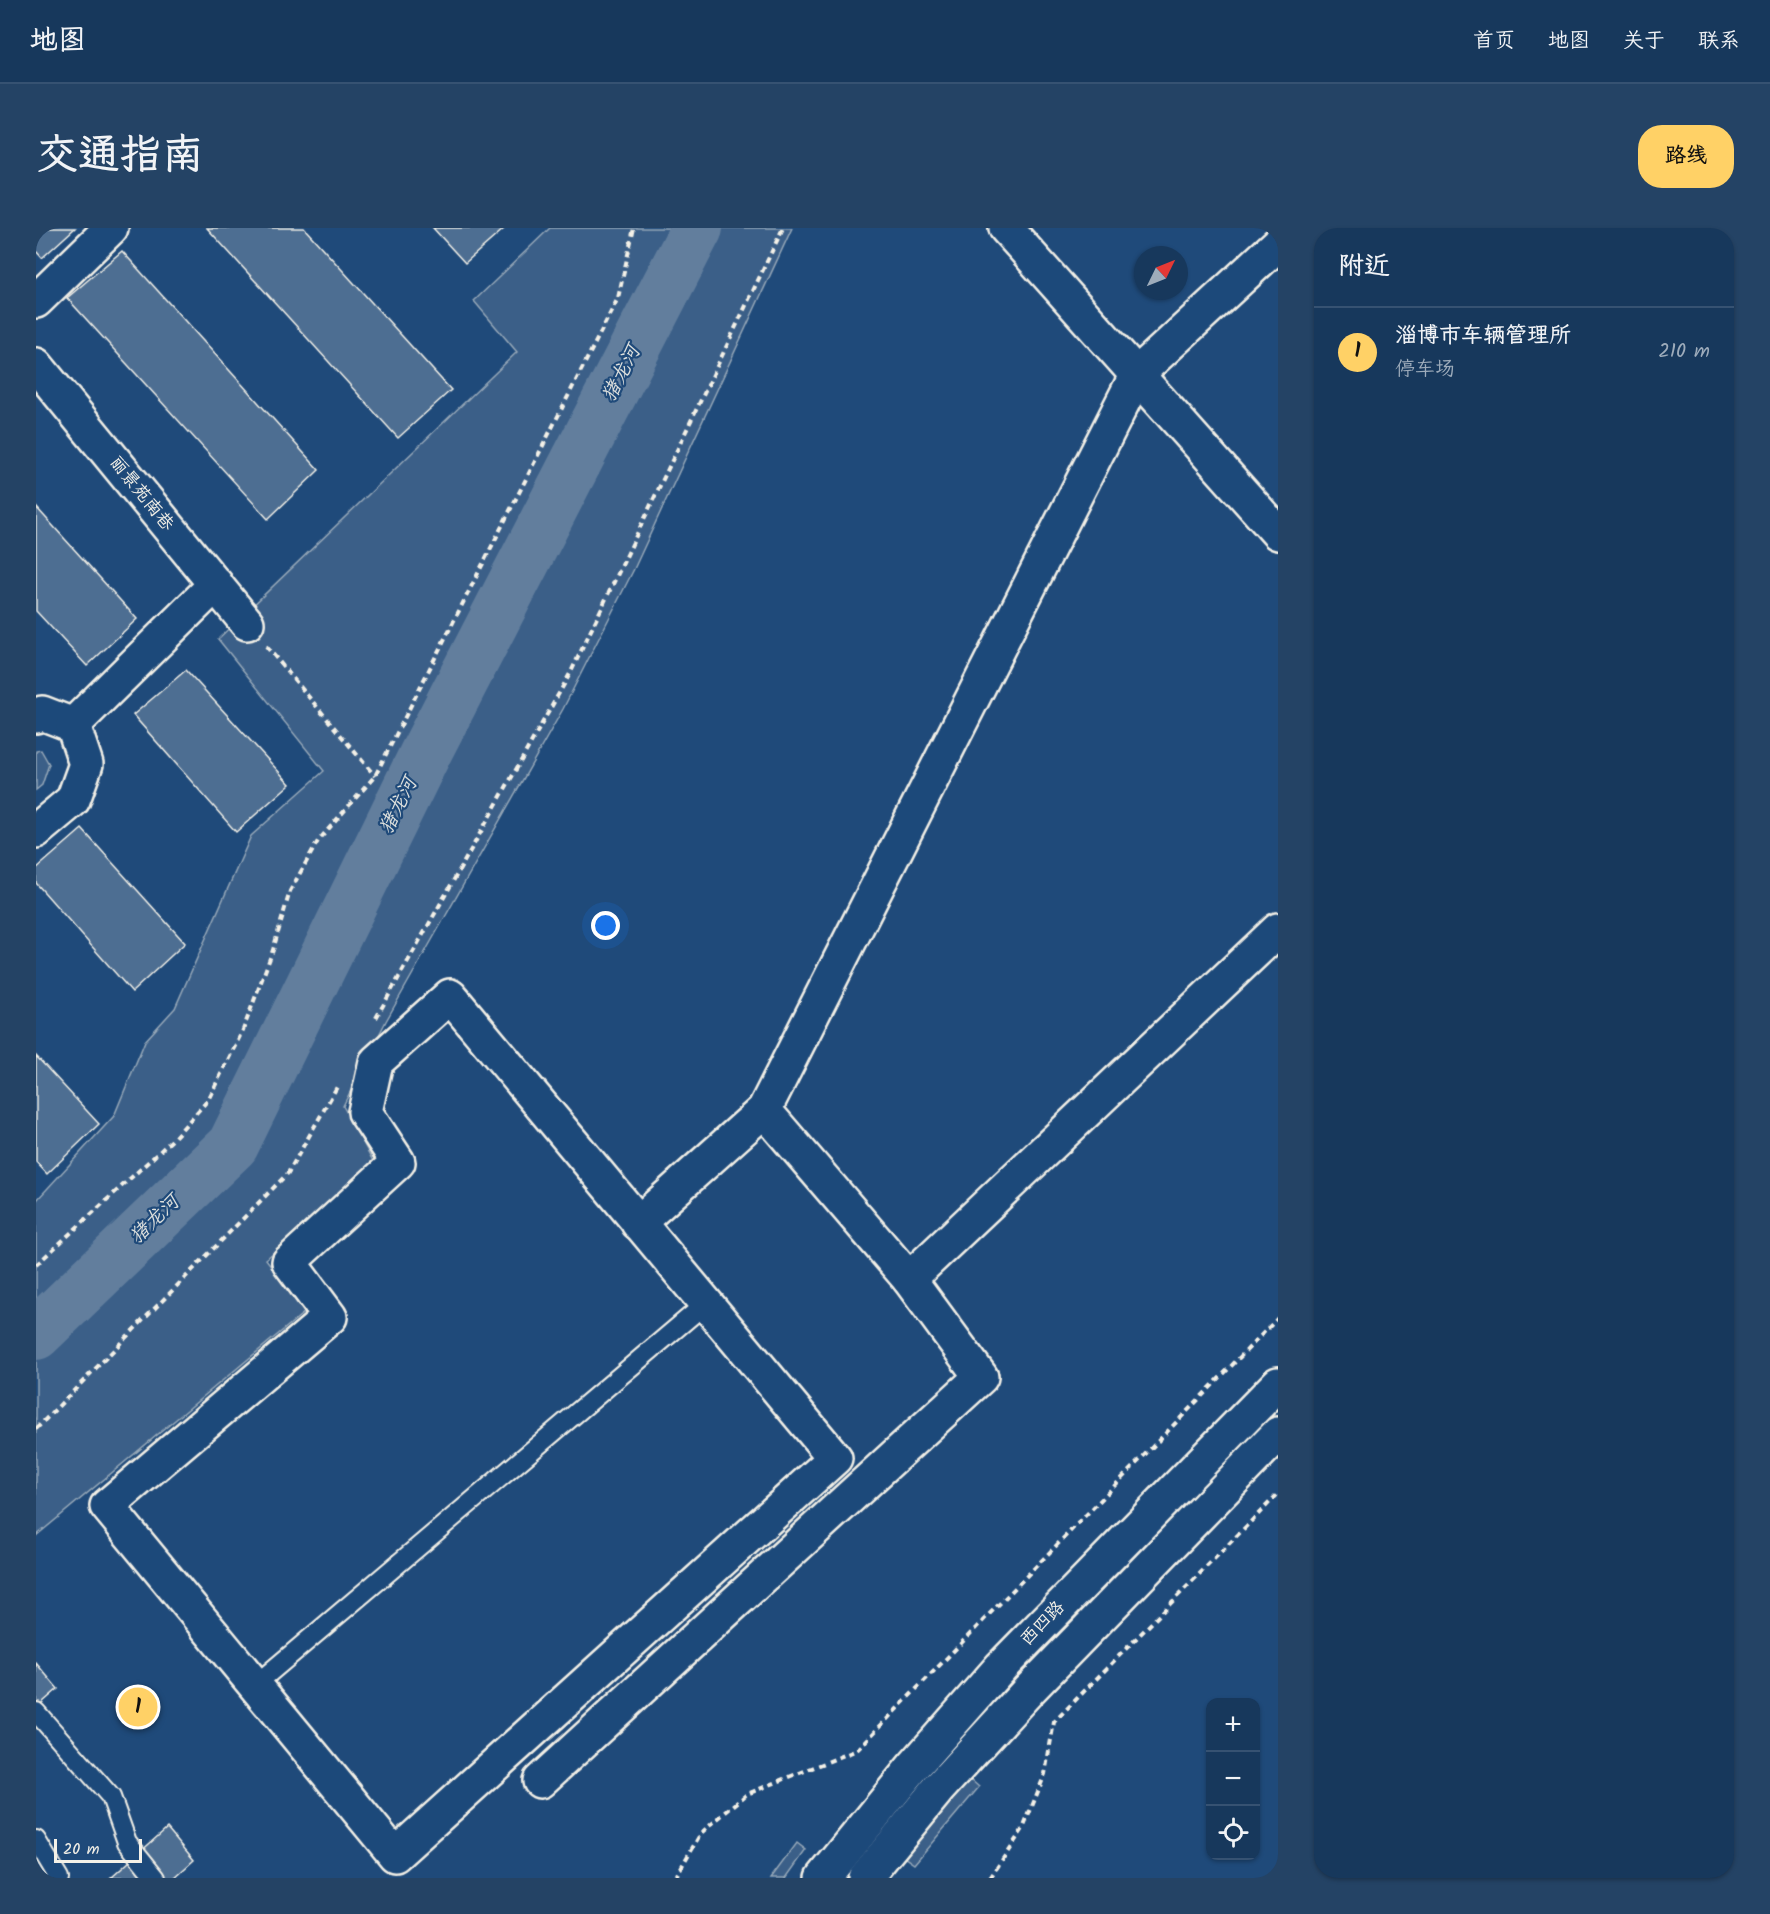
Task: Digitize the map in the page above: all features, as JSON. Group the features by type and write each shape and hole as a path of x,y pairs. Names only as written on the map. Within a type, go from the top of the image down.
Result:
{"street":[{"path":"36,301 111,228"},
{"path":"1006,228 1278,533"},
{"path":"638,1223 764,1110 1137,374 1278,244"},
{"name":"丽景苑南巷","path":"36,365 246,622"},
{"path":"73,724 216,584"},
{"path":"36,716 42,713 73,724"},
{"path":"36,831 73,800 86,764 73,724"},
{"path":"909,1279 1278,930"},
{"path":"450,996 705,1304 835,1458 394,1855 107,1506 330,1317 289,1262 398,1162 365,1112 376,1062 450,996"},
{"path":"540,1780 981,1377 909,1279 764,1110"},
{"name":"西四路","path":"823,1878 913,1767 1001,1667 1278,1384"},
{"name":"西四路","path":"865,1878 939,1788 1029,1690 1278,1434"}],"lane":[{"path":"255,1685 705,1304"},
{"path":"36,1712 111,1797 127,1842 156,1878"},
{"path":"36,1840 59,1878"}],"path":[{"path":"36,1264 171,1141 208,1100 243,1030 273,950 290,891 318,841 375,776 618,298 634,228"},
{"path":"371,1027 571,672 783,228"},
{"path":"246,622 375,776"},
{"path":"36,1429 288,1173 341,1079"},
{"path":"675,1878 701,1833 747,1794 857,1750 1278,1318"},
{"path":"990,1878 1023,1829 1045,1774 1053,1722 1278,1494"}],"shaded area":[{"path":"550,228 792,228 634,569 563,709 386,1021 343,1106 374,1163 266,1259 306,1311 36,1536 36,1201 114,1116 145,1041 175,1008 251,836 324,771 218,639 517,352 474,301"},
{"path":"41,750 49,764 42,785 36,790 36,751"},
{"path":"970,1779 979,1787 914,1864 904,1857"},
{"path":"797,1843 806,1850 786,1878 771,1878"}],"building":[{"path":"36,228 75,228 42,258 36,251"},
{"path":"207,228 304,228 451,390 398,438"},
{"path":"433,228 505,228 465,263"},
{"path":"122,251 319,470 268,519 67,298"},
{"path":"36,507 137,619 87,666 36,611"},
{"path":"186,670 290,784 236,832 133,715"},
{"path":"82,829 185,943 132,992 36,883 36,869"},
{"path":"36,1056 99,1124 47,1174 36,1162"},
{"path":"36,1663 58,1689 36,1708"},
{"path":"167,1828 194,1860 174,1878 111,1878"}],"waterway":[{"name":"猪龙河","path":"36,1334 233,1145 426,752 697,228"}],"place":[{"name":"淄博市车辆管理所","path":"138,1707"}]}
